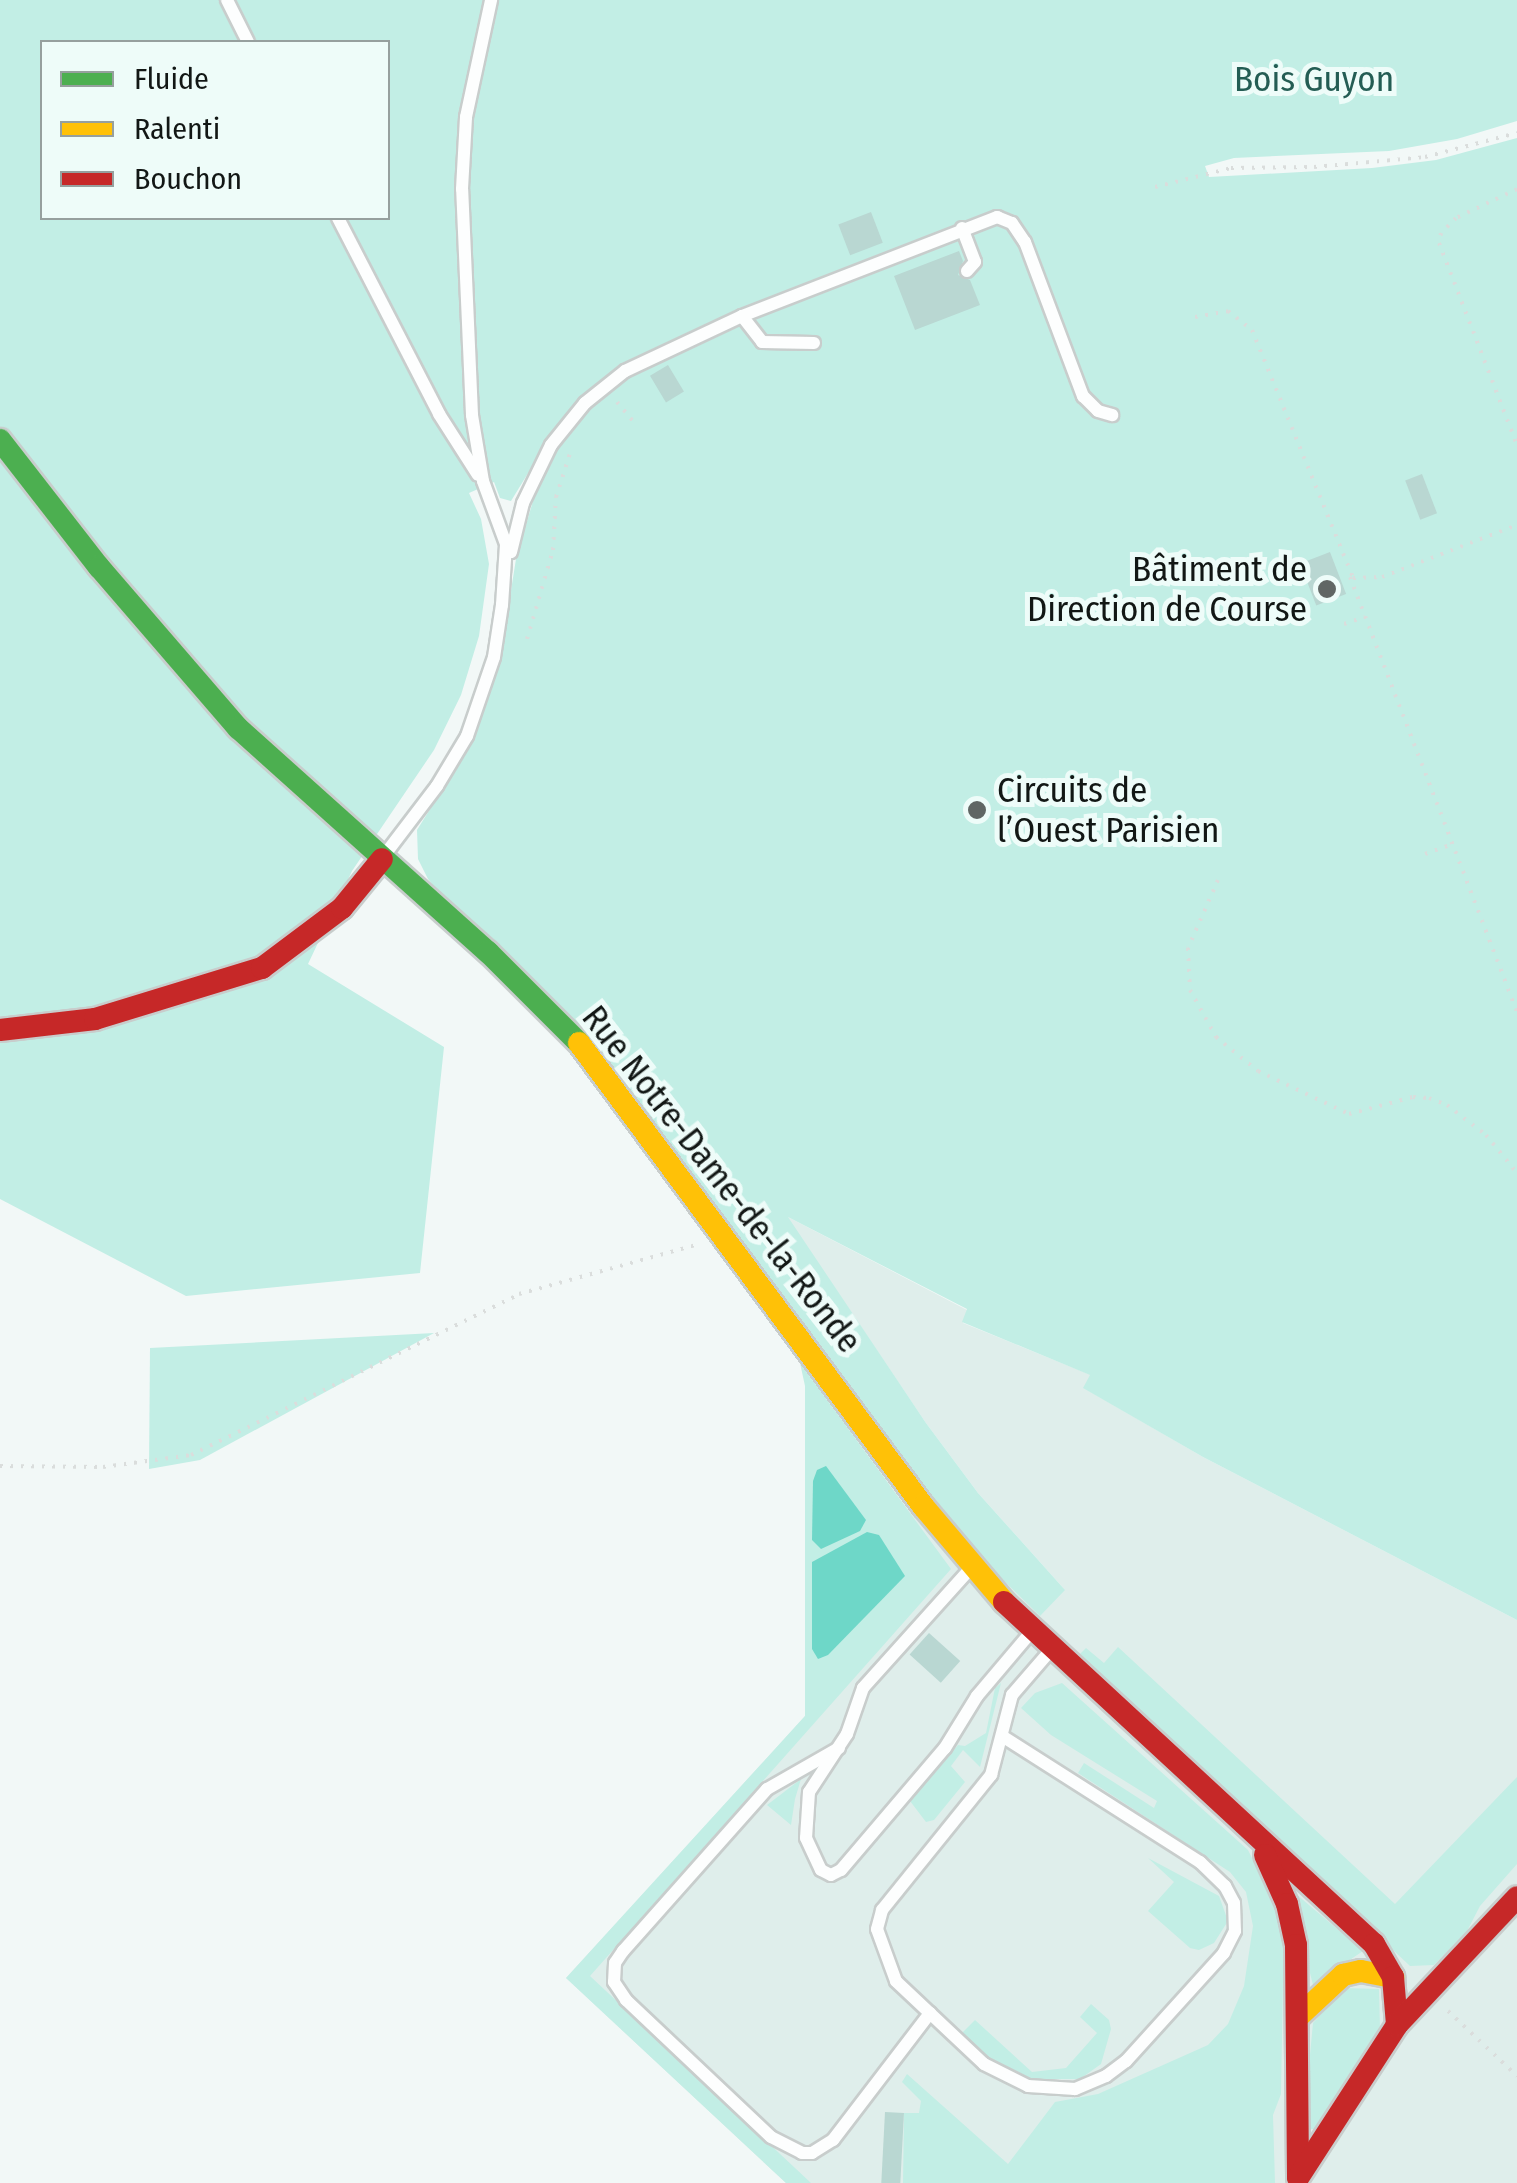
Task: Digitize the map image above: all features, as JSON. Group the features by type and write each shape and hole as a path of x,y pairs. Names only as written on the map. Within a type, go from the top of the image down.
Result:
{"main road":[{"name":"Rue Notre-Dame-de-la-Ronde","path":"0,440 99,567 238,728 488,952 582,1046 972,1567 1052,1650 1374,1944 1393,1977 1397,2026 1298,2180"},
{"path":"0,1030 95,1019 262,968 342,908 382,859"},
{"name":"Rue Notre-Dame-de-la-Ronde","path":"1255,1838 1287,1904 1296,1945 1298,2180"},
{"path":"1397,2026 1517,1897"},
{"path":"1298,2017 1343,1976 1362,1971 1393,1977"}],"lane":[{"path":"226,0 247,40"},
{"path":"483,481 468,354 462,154 474,66 491,0"},
{"path":"505,578 535,474 571,418 604,387 642,361 742,316 1000,216 1016,228 1083,396 1091,406 1112,415"},
{"path":"339,220 439,414 483,481 506,544 494,656 466,736 437,786 382,859"},
{"path":"962,228 975,262 967,271"},
{"path":"742,316 762,342 814,344"},
{"path":"972,1567 863,1688 839,1748 815,1782 805,1808 808,1848 817,1864 831,1875 841,1870 945,1748 978,1696 1032,1631"},
{"path":"1002,1736 1153,1829 1208,1870 1230,1895 1235,1931 1224,1953 1139,2049 1106,2076 1075,2088 1040,2089 1002,2076 930,2013 890,1970 878,1942 877,1920 991,1774 1012,1695 1052,1650"},
{"path":"839,1748 780,1780 756,1802 624,1950 615,1963 614,1982 626,2000 771,2137 802,2153 833,2140 930,2013"}],"path":[{"path":"1155,187 1231,168 1314,167 1425,157 1517,133"},
{"path":"1517,189 1446,224 1439,244 1517,446"},
{"path":"1195,317 1228,311 1252,330 1517,1012"},
{"path":"604,387 634,422"},
{"path":"528,639 554,550 556,498 574,442 571,418"},
{"path":"1349,574 1359,580 1382,577 1517,525"},
{"path":"1344,624 1365,616"},
{"path":"1425,854 1452,844"},
{"path":"1218,880 1188,948 1190,990 1216,1037 1258,1070 1348,1114 1413,1098 1429,1098 1447,1105 1486,1135 1517,1173"},
{"path":"0,1466 103,1467 191,1455 519,1294 724,1237"},
{"path":"1427,1993 1517,2076"}],"shaded area":[{"path":"786,1216 967,1310 963,1323 1091,1375 1084,1388 1203,1457 1517,1620 1517,2183 786,2183 566,1978 805,1716 805,1386 1065,1590 978,1493"},
{"path":"826,1466 866,1520 860,1531 821,1549 812,1540 813,1481 817,1470"},
{"path":"867,1532 879,1535 905,1576 828,1655 818,1659 812,1649 812,1562"}],"green space":[{"name":"Circuits de l’Ouest Parisien","path":"0,0 1517,0 1517,121 1457,139 1389,151 1234,158 1205,166 1209,177 1372,168 1436,160 1517,138 1517,1620 1203,1457 1083,1388 1090,1375 962,1322 967,1309 788,1217 926,1423 978,1493 1065,1590 1040,1616 987,1564 428,879 418,859 417,830 465,753 501,653 516,559 542,470 541,452 511,501 500,498 494,482 469,493 481,519 489,564 479,636 461,695 434,750 352,871 308,964 444,1047 420,1273 186,1296 0,1199"},
{"path":"434,1333 200,1460 149,1469 150,1348"},
{"path":"800,1363 951,1569 590,1976 811,2183 786,2183 566,1978 805,1716 805,1386"},
{"path":"1118,1647 1395,1904 1517,1777 1517,1864 1480,1906 1467,1931 1434,1965 1410,1966 1080,1654 1086,1648 1104,1663"},
{"path":"1001,1683 980,1767 963,1750 951,1766 965,1782 934,1820 926,1822 910,1801 958,1745 965,1746 986,1733 995,1688"},
{"path":"1062,1683 1248,1850 1284,1922 1281,2094 1273,2115 1275,2183 903,2183 904,2113 919,2113 921,2101 902,2082 907,2074 1008,2164 1055,2102 1098,2094 1208,2045 1228,2024 1244,1986 1253,1926 1246,1892 1230,1872 1078,1773 1084,1763 1154,1808 1157,1801 1051,1735 1021,1708 1035,1693"},
{"path":"801,1779 795,1799 791,1825 767,1805"},
{"path":"1148,1858 1219,1896 1228,1921 1214,1943 1199,1950 1190,1948 1148,1911 1174,1882"},
{"path":"1289,1888 1363,1951 1313,1985"},
{"path":"1344,1988 1379,1989 1380,2028 1317,2129 1303,2129 1313,2023"},
{"path":"1091,2004 1109,2020 1111,2029 1101,2064 1080,2079 1024,2079 993,2063 961,2034 975,2020 1032,2072 1066,2068 1097,2033 1080,2017"}],"building":[{"path":"871,212 883,243 850,255 838,225"},
{"path":"959,251 963,261 958,275 970,280 980,305 915,330 894,276"},
{"path":"668,365 684,392 666,402 650,376"},
{"path":"1422,474 1437,513 1420,520 1405,480"},
{"path":"1330,552 1346,594 1316,605 1300,563"},
{"path":"929,1633 960,1661 941,1683 910,1655"},
{"path":"885,2112 904,2113 900,2183 881,2183"}],"traffic: fast":[{"path":"0,440 99,567 238,728 488,952 579,1043"}],"traffic: slow":[{"path":"579,1043 923,1506 1004,1602"},
{"path":"1298,2017 1343,1975 1361,1971 1393,1977"}],"traffic: jam":[{"path":"0,1030 95,1019 262,968 342,908 382,859"},
{"path":"1004,1602 1374,1944 1393,1977 1397,2025"},
{"path":"1265,1855 1287,1904 1296,1945 1298,2177"},
{"path":"1298,2178 1397,2025 1517,1897"}],"place":[{"name":"Bâtiment de Direction de Course","path":"1327,589"},
{"name":"Circuits de l’Ouest Parisien","path":"977,810"}],"park label":[{"name":"Bois Guyon","path":"1314,79"}]}
